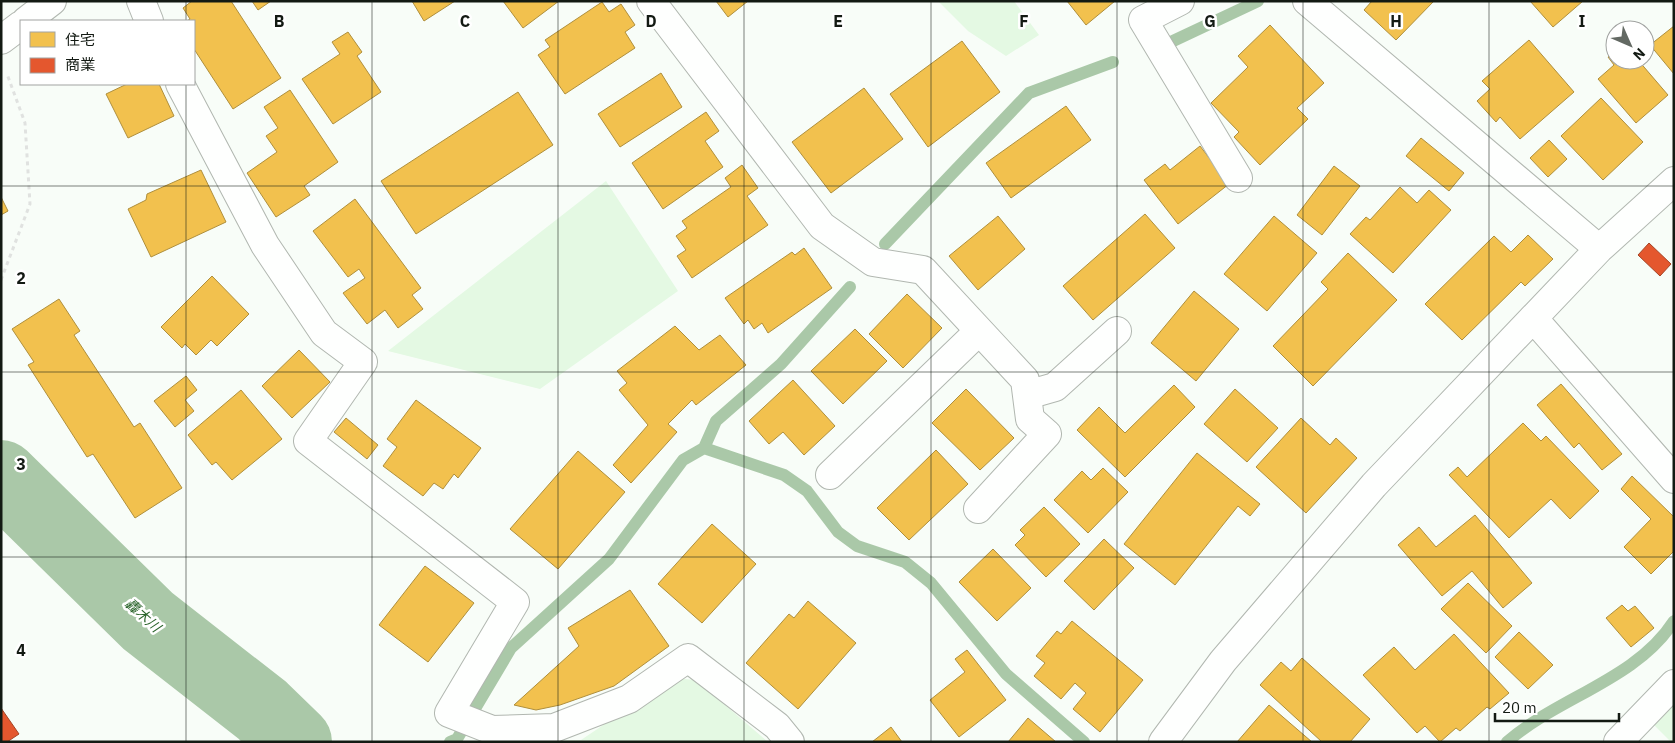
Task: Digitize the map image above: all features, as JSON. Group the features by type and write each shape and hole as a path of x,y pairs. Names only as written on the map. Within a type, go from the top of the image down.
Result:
{"street":[{"path":"27,20 52,1"},
{"path":"142,1 149,20"},
{"path":"651,1 822,226 872,262 923,270 1025,380 1030,419 1047,434 978,510"},
{"path":"1180,1 1143,20 1238,178"},
{"path":"1307,1 1599,249"},
{"path":"3,53 20,27"},
{"path":"181,85 265,245 324,333 363,362 308,441 515,602 449,713 492,730 554,728 629,699 688,658 777,726 790,742"},
{"path":"1163,742 1223,661 1374,485 1599,249 1674,181"},
{"path":"1533,318 1674,479"},
{"path":"830,475 980,331"},
{"path":"1027,395 1055,387 1117,331"},
{"path":"1618,742 1674,684"}],"path":[{"path":"1,280 30,204 25,123 3,53"}],"green space":[{"path":"938,1 1014,1 1039,35 1006,56 968,31"},
{"path":"606,181 678,291 540,389 388,351"},
{"path":"673,678 696,680 768,742 487,742 581,740"},
{"path":"1674,696 1674,742 1671,742 1650,721"}],"building: 住宅":[{"path":"192,1 231,1 281,78 233,109 195,51 195,20 188,20 190,19 183,8"},
{"path":"252,1 271,1 258,10"},
{"path":"412,1 455,1 424,21"},
{"path":"503,1 559,1 523,28"},
{"path":"716,1 748,1 728,17"},
{"path":"1067,1 1115,1 1086,25"},
{"path":"1372,1 1434,1 1396,40 1364,10"},
{"path":"1530,1 1583,1 1553,27"},
{"path":"602,2 609,12 621,4 635,25 625,32 635,48 565,94 538,55 550,47 545,40"},
{"path":"1270,25 1324,83 1297,108 1308,119 1260,165 1234,137 1239,132 1211,103 1248,67 1238,56"},
{"path":"1674,26 1674,74 1655,51 1655,41"},
{"path":"348,32 362,52 357,56 381,92 333,124 302,79 340,54 332,42"},
{"path":"1529,40 1574,92 1520,139 1500,117 1496,122 1477,101 1490,89 1482,81"},
{"path":"962,41 1000,92 928,147 890,94"},
{"path":"1608,70 1647,70 1668,95 1636,123 1598,79"},
{"path":"661,73 682,107 620,147 598,114"},
{"path":"125,85 159,85 174,116 128,138 106,94"},
{"path":"864,88 903,139 831,193 792,142"},
{"path":"290,90 338,162 304,186 310,195 276,217 247,173 277,152 266,136 278,128 264,107"},
{"path":"518,92 553,145 416,234 381,181"},
{"path":"1601,98 1643,142 1603,180 1561,136"},
{"path":"1066,106 1091,140 1011,198 986,163"},
{"path":"706,112 719,131 705,141 723,167 663,209 632,163"},
{"path":"1421,138 1464,173 1449,191 1406,156"},
{"path":"1549,140 1567,159 1548,177 1530,158"},
{"path":"1200,146 1229,184 1178,224 1144,180 1165,164 1170,170"},
{"path":"742,165 758,188 747,196 768,225 692,278 677,256 686,250 676,236 687,228 682,221 731,187 725,178"},
{"path":"1334,166 1360,186 1322,235 1297,215"},
{"path":"201,170 226,222 151,257 128,209 146,200 147,194"},
{"path":"1400,187 1417,203 1429,190 1451,210 1393,273 1350,234 1366,217 1370,220"},
{"path":"1,197 8,211 1,215"},
{"path":"355,199 421,288 412,295 423,309 398,328 385,310 367,324 343,293 365,278 359,269 348,277 313,231"},
{"path":"1145,214 1175,248 1093,320 1063,286"},
{"path":"998,216 1025,249 978,290 949,256"},
{"path":"1274,216 1317,253 1267,311 1224,274"},
{"path":"1528,235 1553,259 1525,286 1521,282 1462,340 1425,304 1494,236 1511,252"},
{"path":"804,248 832,288 768,333 762,323 754,329 748,320 744,324 725,298 792,252 795,255"},
{"path":"1348,253 1397,300 1313,386 1273,346 1328,289 1321,282"},
{"path":"212,276 249,314 217,346 211,340 196,355 185,344 182,348 161,327"},
{"path":"1194,291 1239,329 1196,381 1151,343"},
{"path":"907,294 942,328 903,368 869,334"},
{"path":"59,299 80,331 74,335 134,427 140,423 182,488 135,518 93,454 87,457 28,365 34,362 12,329"},
{"path":"675,326 699,350 720,335 746,365 696,405 692,400 668,424 677,432 631,483 613,465 648,425 619,390 627,383 617,371"},
{"path":"855,329 887,361 843,404 811,371"},
{"path":"299,350 330,382 292,418 262,386"},
{"path":"186,376 197,390 185,400 194,411 175,427 154,401"},
{"path":"793,380 835,426 804,455 783,432 769,444 749,421"},
{"path":"1561,384 1622,454 1602,470 1579,443 1574,448 1537,405"},
{"path":"1174,385 1195,407 1125,477 1077,430 1099,407 1125,433"},
{"path":"966,389 1014,438 980,470 932,423"},
{"path":"1235,389 1278,428 1247,462 1204,424"},
{"path":"241,390 282,439 232,480 216,462 212,465 188,435"},
{"path":"416,400 481,448 458,478 454,474 443,489 434,483 423,496 383,466 397,447 387,439"},
{"path":"346,418 378,445 367,459 334,432"},
{"path":"1301,418 1330,445 1336,438 1357,458 1306,513 1256,467"},
{"path":"1523,423 1541,441 1546,436 1599,491 1570,519 1551,499 1509,538 1449,475 1458,467 1467,477"},
{"path":"936,450 968,484 909,540 877,508"},
{"path":"578,451 625,492 558,569 510,529"},
{"path":"1197,453 1260,504 1250,516 1238,506 1175,585 1124,544"},
{"path":"1103,468 1128,492 1088,533 1054,500 1082,471 1091,480"},
{"path":"1632,476 1674,517 1674,551 1651,574 1624,547 1651,519 1621,489"},
{"path":"1044,507 1080,544 1046,577 1015,545 1025,535 1020,530"},
{"path":"1475,515 1532,583 1503,608 1472,571 1442,596 1398,545 1419,527 1436,547"},
{"path":"712,524 756,564 702,623 658,584"},
{"path":"1104,539 1134,568 1094,610 1064,581"},
{"path":"993,549 1031,588 997,621 959,582"},
{"path":"425,566 474,603 428,662 379,625"},
{"path":"1468,583 1512,626 1486,653 1441,609"},
{"path":"630,590 669,646 614,686 560,705 536,710 514,705 579,646 568,628"},
{"path":"808,601 856,643 798,709 746,663 789,614 794,618"},
{"path":"1622,605 1628,611 1635,606 1654,628 1631,647 1606,618"},
{"path":"1072,621 1143,680 1100,732 1073,709 1086,693 1075,683 1061,699 1034,676 1045,663 1036,656 1057,631 1061,634"},
{"path":"1519,632 1553,665 1528,689 1495,657"},
{"path":"1454,634 1509,693 1490,709 1487,707 1460,731 1456,728 1440,742 1425,726 1417,733 1363,675 1394,647 1415,670"},
{"path":"967,650 1006,700 959,737 930,700 965,672 955,659"},
{"path":"1302,658 1370,719 1350,742 1322,742 1260,685 1281,662 1291,671"},
{"path":"1269,705 1312,742 1237,742"},
{"path":"1028,718 1056,742 1008,742"},
{"path":"891,727 902,742 872,742"}],"building: 商業":[{"path":"1649,243 1671,264 1660,276 1638,255"},
{"path":"1,708 19,734 7,742 1,742"}],"waterway":[{"path":"1173,41 1258,1"},
{"path":"885,244 1029,93 1113,62"},
{"path":"704,448 716,421 781,364 850,287"},
{"path":"450,742 457,739 511,648 609,559 683,460 704,448 784,475 807,491 838,532 857,546 905,562 931,583 1006,674 1084,742"},
{"name":"轟木川","path":"1,477 148,621 262,710 295,742"},
{"path":"1507,742 1527,726 1595,687 1639,658 1658,641 1674,621"}]}
